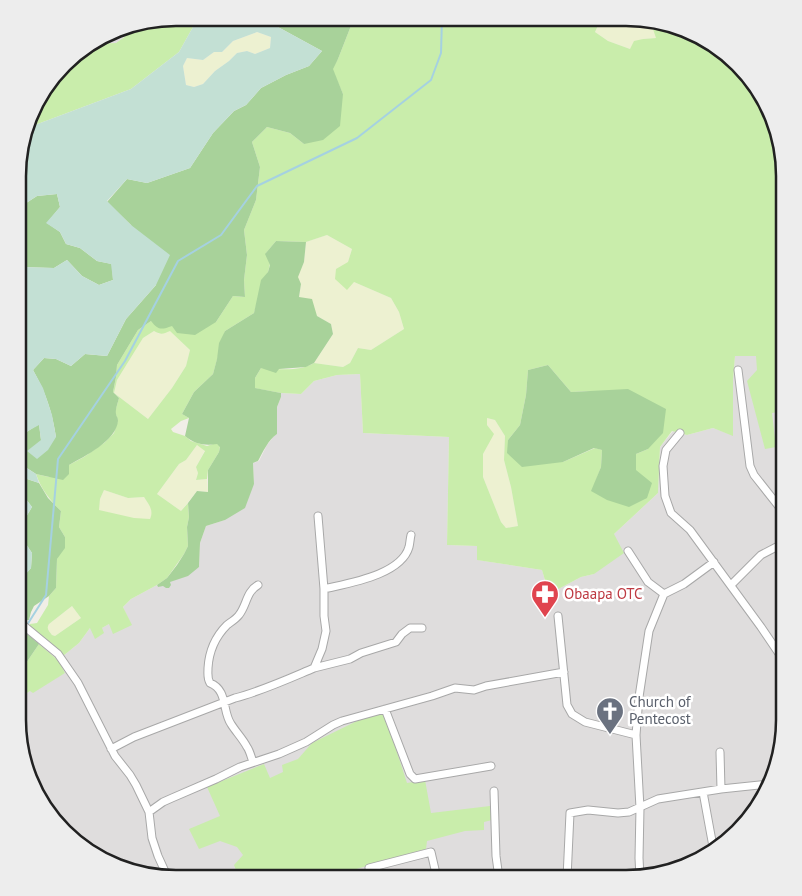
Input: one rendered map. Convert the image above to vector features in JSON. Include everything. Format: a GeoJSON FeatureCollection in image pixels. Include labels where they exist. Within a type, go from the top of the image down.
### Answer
{"type":"FeatureCollection","features":[{"type":"Feature","properties":{"kind":"street"},"geometry":{"type":"LineString","coordinates":[[738,370],[750,466],[754,475],[775,502]]}},
{"type":"Feature","properties":{"kind":"street"},"geometry":{"type":"LineString","coordinates":[[680,433],[666,450],[663,466],[665,496],[672,513],[690,530],[775,648]]}},
{"type":"Feature","properties":{"kind":"street"},"geometry":{"type":"LineString","coordinates":[[314,668],[322,649],[326,631],[318,516]]}},
{"type":"Feature","properties":{"kind":"street"},"geometry":{"type":"LineString","coordinates":[[324,589],[388,570],[402,559],[409,548],[411,535]]}},
{"type":"Feature","properties":{"kind":"street"},"geometry":{"type":"LineString","coordinates":[[731,585],[761,555],[775,548]]}},
{"type":"Feature","properties":{"kind":"street"},"geometry":{"type":"LineString","coordinates":[[628,551],[648,582],[664,594]]}},
{"type":"Feature","properties":{"kind":"street"},"geometry":{"type":"LineString","coordinates":[[640,869],[640,808],[636,735],[639,697],[650,631],[664,594],[684,584],[714,562]]}},
{"type":"Feature","properties":{"kind":"street"},"geometry":{"type":"LineString","coordinates":[[253,762],[248,748],[230,723],[220,692],[208,680],[210,651],[215,641],[226,626],[238,615],[250,592],[258,585]]}},
{"type":"Feature","properties":{"kind":"street"},"geometry":{"type":"LineString","coordinates":[[558,616],[567,705],[572,714],[585,722],[636,735]]}},
{"type":"Feature","properties":{"kind":"street"},"geometry":{"type":"LineString","coordinates":[[111,748],[134,737],[224,702],[259,691],[314,668],[350,659],[361,653],[396,642],[410,628],[422,628]]}},
{"type":"Feature","properties":{"kind":"street"},"geometry":{"type":"LineString","coordinates":[[27,629],[58,654],[78,682],[114,756],[136,785],[149,812],[152,838],[164,869]]}},
{"type":"Feature","properties":{"kind":"street"},"geometry":{"type":"LineString","coordinates":[[149,812],[163,802],[253,762],[279,754],[306,742],[342,721],[455,688],[474,690],[486,686],[564,672]]}},
{"type":"Feature","properties":{"kind":"street"},"geometry":{"type":"LineString","coordinates":[[385,709],[410,774],[415,779],[491,766]]}},
{"type":"Feature","properties":{"kind":"street"},"geometry":{"type":"LineString","coordinates":[[720,752],[721,789]]}},
{"type":"Feature","properties":{"kind":"street"},"geometry":{"type":"LineString","coordinates":[[567,869],[570,813],[588,810],[618,814],[640,808],[658,799],[761,785]]}},
{"type":"Feature","properties":{"kind":"street"},"geometry":{"type":"LineString","coordinates":[[494,791],[498,869]]}},
{"type":"Feature","properties":{"kind":"street"},"geometry":{"type":"LineString","coordinates":[[703,792],[712,842]]}},
{"type":"Feature","properties":{"kind":"street"},"geometry":{"type":"LineString","coordinates":[[368,868],[431,852],[435,869]]}},
{"type":"Feature","properties":{"kind":"shaded area"},"geometry":{"type":"Polygon","coordinates":[[[129,34],[116,43],[107,43],[129,34]]]}},
{"type":"Feature","properties":{"kind":"shaded area"},"geometry":{"type":"Polygon","coordinates":[[[775,354],[775,730],[771,759],[756,795],[739,819],[725,833],[709,844],[674,862],[636,869],[166,869],[137,865],[101,850],[77,833],[63,819],[52,803],[34,768],[29,749],[27,693],[65,673],[59,661],[79,643],[90,628],[102,628],[109,624],[131,625],[123,607],[131,599],[157,585],[158,587],[199,567],[200,543],[206,526],[225,520],[254,484],[253,463],[259,461],[267,445],[277,434],[277,407],[281,393],[301,394],[314,381],[337,375],[360,374],[363,433],[449,437],[447,545],[477,546],[478,560],[542,570],[549,594],[581,577],[594,574],[614,534],[658,493],[660,447],[673,431],[687,435],[713,428],[732,435],[735,356],[775,354]]]}},
{"type":"Feature","properties":{"kind":"green space"},"geometry":{"type":"Polygon","coordinates":[[[176,26],[194,26],[179,52],[131,89],[35,125],[46,101],[63,77],[77,63],[101,46],[116,43],[129,34],[137,31],[176,26]]]}},
{"type":"Feature","properties":{"kind":"green space"},"geometry":{"type":"Polygon","coordinates":[[[194,26],[277,26],[322,51],[309,66],[261,88],[246,105],[234,111],[213,133],[190,168],[147,183],[127,179],[107,201],[131,225],[170,255],[156,285],[126,319],[107,356],[85,354],[71,366],[56,359],[44,358],[33,370],[43,388],[52,415],[56,437],[48,450],[37,459],[27,451],[41,440],[39,425],[26,432],[26,267],[54,268],[67,260],[82,276],[99,285],[113,280],[111,264],[97,261],[80,248],[66,244],[60,232],[46,223],[60,207],[57,194],[37,196],[26,203],[26,176],[31,137],[35,125],[131,89],[179,52],[194,26]],[[257,32],[233,41],[222,52],[214,52],[203,60],[187,58],[183,66],[186,85],[194,87],[203,84],[215,71],[237,53],[247,51],[255,54],[270,48],[271,37],[257,32]]]}},
{"type":"Feature","properties":{"kind":"green space"},"geometry":{"type":"Polygon","coordinates":[[[351,26],[598,26],[595,32],[608,41],[630,49],[634,41],[656,38],[653,29],[674,34],[701,46],[717,57],[739,77],[750,93],[768,128],[773,147],[775,166],[775,412],[772,413],[775,447],[765,449],[747,381],[757,370],[756,356],[735,356],[733,436],[713,428],[687,435],[672,431],[660,447],[658,493],[614,534],[624,553],[594,574],[581,577],[549,594],[542,570],[477,560],[477,546],[447,545],[449,437],[363,433],[360,374],[337,375],[314,381],[301,394],[281,393],[254,388],[255,378],[261,368],[295,369],[314,363],[343,367],[350,363],[358,348],[371,350],[404,329],[399,312],[391,298],[354,282],[347,290],[335,279],[336,269],[348,262],[352,249],[327,235],[306,242],[276,241],[266,253],[270,264],[254,313],[225,331],[213,374],[194,392],[182,414],[189,418],[181,421],[171,429],[173,432],[185,436],[191,441],[207,446],[216,443],[220,446],[219,452],[208,470],[207,479],[196,480],[198,473],[196,467],[205,451],[197,445],[186,460],[179,464],[157,494],[181,511],[188,503],[188,546],[184,554],[167,578],[131,599],[123,607],[132,625],[113,634],[109,624],[102,628],[104,633],[95,639],[90,628],[79,643],[63,656],[30,628],[30,624],[37,623],[48,605],[49,596],[56,588],[57,559],[65,537],[59,527],[61,511],[46,494],[36,474],[49,477],[84,457],[104,443],[114,433],[118,420],[115,412],[119,398],[114,393],[113,392],[117,365],[138,330],[151,321],[172,326],[216,322],[233,296],[245,297],[244,280],[247,255],[244,230],[256,200],[260,167],[252,142],[267,127],[290,133],[304,144],[343,94],[332,69],[351,26]],[[154,331],[143,338],[117,380],[114,393],[148,419],[186,366],[190,350],[170,331],[162,334],[154,331]],[[548,365],[528,370],[526,395],[520,425],[508,440],[563,462],[595,448],[602,450],[601,467],[592,491],[635,470],[636,454],[648,449],[592,391],[571,392],[548,365]],[[487,418],[487,425],[494,434],[483,454],[483,477],[501,522],[506,528],[518,526],[504,460],[505,436],[495,420],[487,418]],[[104,490],[100,499],[99,510],[134,518],[150,519],[150,508],[144,497],[128,498],[104,490]],[[72,606],[49,624],[49,631],[55,636],[81,618],[72,606]]]}},
{"type":"Feature","properties":{"kind":"green space"},"geometry":{"type":"Polygon","coordinates":[[[351,26],[333,69],[343,94],[340,126],[323,140],[304,144],[290,133],[267,127],[252,142],[260,167],[256,200],[244,230],[247,255],[244,280],[245,297],[233,296],[216,322],[195,335],[177,333],[172,326],[160,328],[151,321],[138,330],[117,365],[113,392],[119,398],[116,408],[118,421],[112,435],[99,447],[69,465],[69,474],[63,480],[36,474],[27,468],[26,432],[39,424],[41,440],[56,437],[48,402],[33,370],[44,358],[56,359],[71,366],[85,354],[107,356],[126,319],[156,285],[131,225],[107,202],[127,179],[147,183],[190,168],[213,133],[234,111],[246,105],[261,88],[309,66],[322,51],[278,27],[351,26]]]}},
{"type":"Feature","properties":{"kind":"green space"},"geometry":{"type":"Polygon","coordinates":[[[598,26],[626,26],[654,29],[657,38],[643,39],[630,49],[608,41],[595,32],[598,26]]]}},
{"type":"Feature","properties":{"kind":"green space"},"geometry":{"type":"Polygon","coordinates":[[[257,32],[271,37],[270,48],[255,54],[247,51],[237,53],[215,71],[203,84],[194,87],[186,85],[183,66],[187,58],[203,60],[214,52],[222,52],[233,41],[257,32]]]}},
{"type":"Feature","properties":{"kind":"green space"},"geometry":{"type":"Polygon","coordinates":[[[57,194],[60,207],[47,223],[60,232],[66,244],[80,248],[97,261],[112,264],[113,280],[99,285],[82,276],[67,260],[54,268],[26,267],[26,203],[37,196],[57,194]]]}},
{"type":"Feature","properties":{"kind":"green space"},"geometry":{"type":"Polygon","coordinates":[[[327,235],[352,249],[348,262],[354,282],[391,298],[399,312],[404,329],[371,350],[358,348],[350,363],[343,367],[314,363],[333,334],[331,324],[317,316],[299,297],[301,284],[297,277],[304,262],[306,242],[327,235]]]}},
{"type":"Feature","properties":{"kind":"green space"},"geometry":{"type":"Polygon","coordinates":[[[276,241],[306,242],[304,262],[298,277],[301,284],[299,297],[312,299],[317,316],[331,324],[333,334],[314,363],[306,367],[279,369],[276,373],[261,368],[255,378],[255,388],[281,393],[277,407],[277,434],[268,443],[258,461],[253,463],[254,484],[245,508],[225,520],[206,526],[200,543],[199,567],[188,576],[170,582],[169,588],[158,587],[157,585],[167,578],[177,565],[188,546],[188,503],[197,491],[208,492],[208,470],[220,447],[217,444],[196,443],[185,436],[189,418],[182,414],[194,392],[213,374],[219,343],[225,331],[254,313],[261,280],[268,272],[270,265],[265,254],[276,241]]]}},
{"type":"Feature","properties":{"kind":"green space"},"geometry":{"type":"Polygon","coordinates":[[[170,330],[190,350],[186,366],[148,419],[114,393],[117,380],[143,338],[154,331],[159,334],[170,330]]]}},
{"type":"Feature","properties":{"kind":"green space"},"geometry":{"type":"Polygon","coordinates":[[[548,365],[571,392],[628,389],[666,409],[663,433],[648,449],[636,454],[636,470],[652,483],[647,498],[629,507],[607,500],[591,491],[601,467],[602,450],[594,448],[563,462],[522,467],[507,453],[508,440],[520,425],[526,395],[528,370],[548,365]]]}},
{"type":"Feature","properties":{"kind":"green space"},"geometry":{"type":"Polygon","coordinates":[[[487,418],[495,420],[505,436],[504,460],[518,526],[506,528],[501,522],[483,477],[483,454],[493,434],[487,425],[487,418]]]}},
{"type":"Feature","properties":{"kind":"green space"},"geometry":{"type":"Polygon","coordinates":[[[197,445],[205,450],[196,467],[198,473],[196,480],[207,479],[208,492],[197,491],[181,511],[157,494],[179,464],[186,460],[197,445]]]}},
{"type":"Feature","properties":{"kind":"green space"},"geometry":{"type":"Polygon","coordinates":[[[27,468],[36,474],[39,483],[27,479],[27,468]]]}},
{"type":"Feature","properties":{"kind":"green space"},"geometry":{"type":"Polygon","coordinates":[[[27,479],[39,483],[48,498],[61,511],[59,527],[65,537],[65,548],[57,559],[56,588],[49,596],[34,606],[29,620],[27,620],[27,573],[31,568],[32,553],[27,545],[27,516],[32,507],[27,500],[27,479]]]}},
{"type":"Feature","properties":{"kind":"green space"},"geometry":{"type":"Polygon","coordinates":[[[104,490],[128,498],[144,497],[152,509],[150,519],[134,519],[98,510],[104,490]]]}},
{"type":"Feature","properties":{"kind":"green space"},"geometry":{"type":"Polygon","coordinates":[[[27,500],[32,507],[27,516],[27,500]]]}},
{"type":"Feature","properties":{"kind":"green space"},"geometry":{"type":"Polygon","coordinates":[[[27,545],[32,553],[31,568],[27,573],[27,545]]]}},
{"type":"Feature","properties":{"kind":"green space"},"geometry":{"type":"Polygon","coordinates":[[[72,606],[81,618],[55,636],[52,635],[47,626],[72,606]]]}},
{"type":"Feature","properties":{"kind":"green space"},"geometry":{"type":"Polygon","coordinates":[[[27,634],[39,644],[27,662],[27,634]]]}},
{"type":"Feature","properties":{"kind":"green space"},"geometry":{"type":"Polygon","coordinates":[[[39,644],[59,661],[65,673],[33,693],[30,691],[27,693],[27,662],[39,644]]]}},
{"type":"Feature","properties":{"kind":"green space"},"geometry":{"type":"Polygon","coordinates":[[[384,712],[407,783],[425,780],[431,813],[490,806],[492,820],[484,822],[484,830],[465,831],[427,841],[426,849],[356,869],[236,869],[234,865],[243,855],[237,847],[220,841],[199,849],[189,829],[220,816],[207,787],[264,764],[270,778],[283,772],[282,765],[298,759],[312,743],[359,720],[384,712]]]}},
{"type":"Feature","properties":{"kind":"waterway"},"geometry":{"type":"LineString","coordinates":[[27,625],[46,595],[58,459],[125,361],[178,261],[221,235],[257,186],[357,138],[431,80],[441,53],[442,26]]}},
{"type":"Feature","properties":{"kind":"place","name":"Obaapa OTC"},"geometry":{"type":"Point","coordinates":[545,618]}},
{"type":"Feature","properties":{"kind":"place","name":"Church of Pentecost"},"geometry":{"type":"Point","coordinates":[610,735]}}]}
